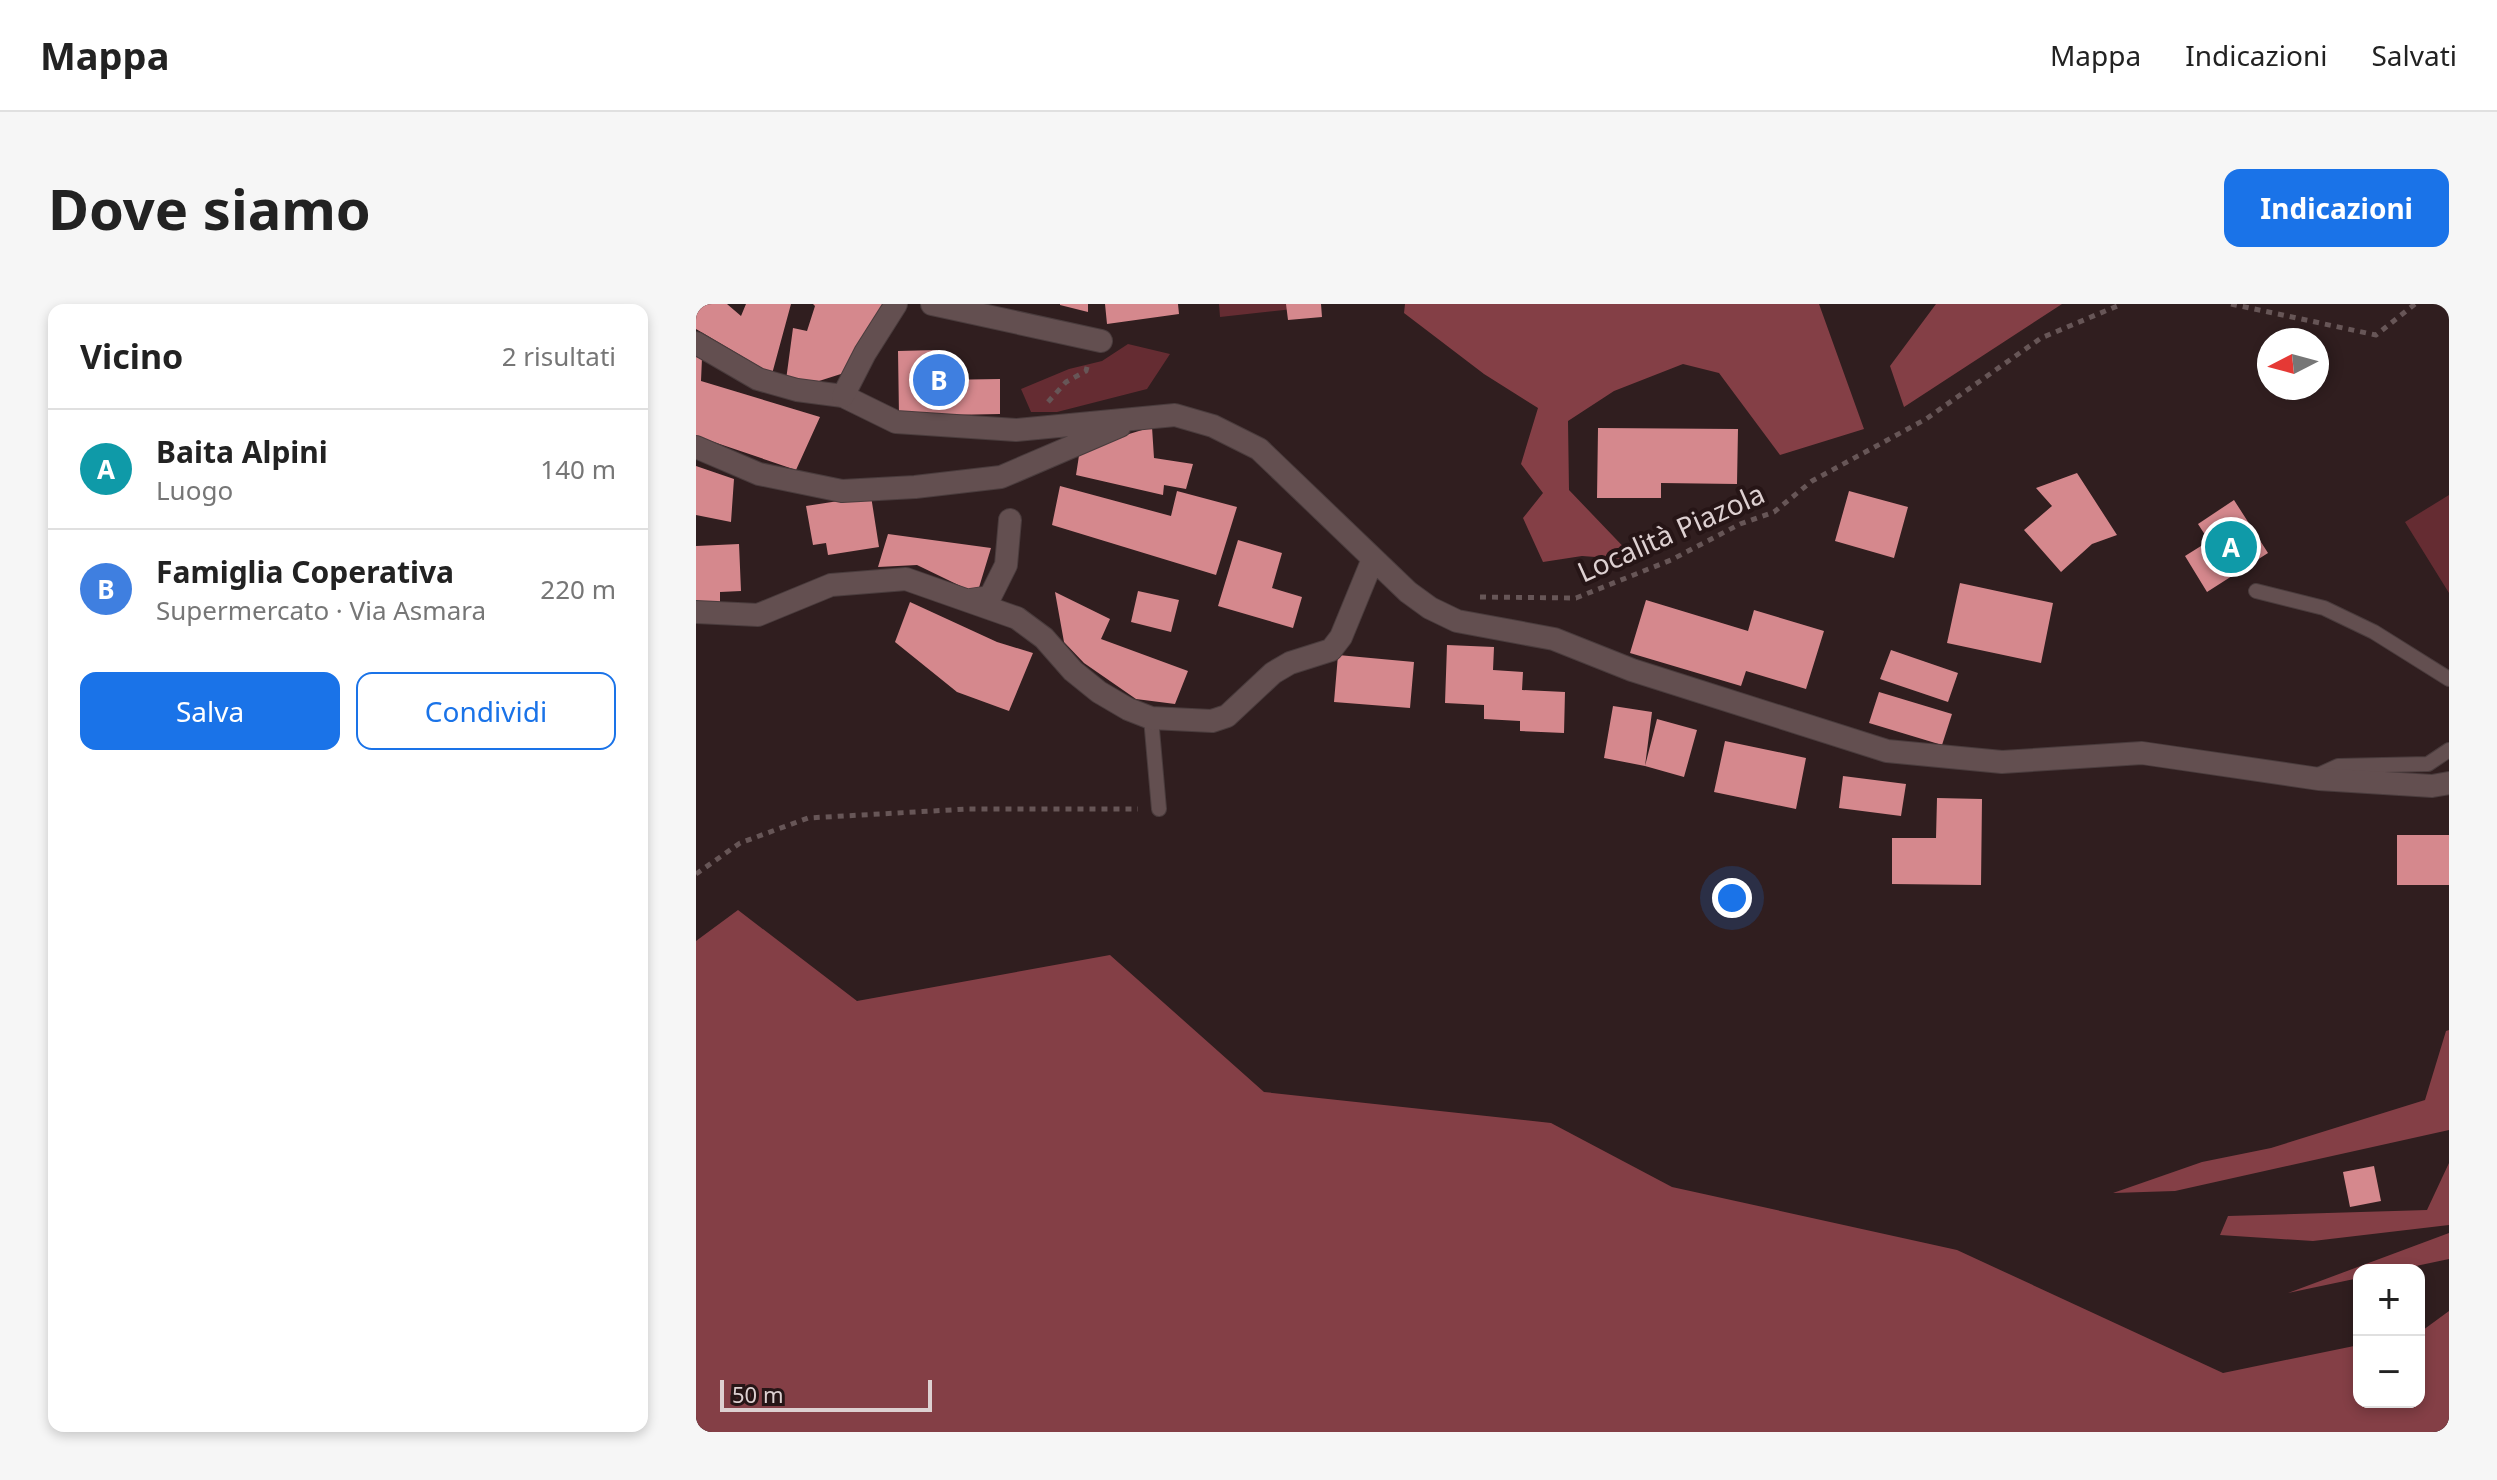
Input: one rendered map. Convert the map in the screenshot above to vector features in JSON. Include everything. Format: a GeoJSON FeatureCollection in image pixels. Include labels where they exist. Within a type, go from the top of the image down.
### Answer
{"type":"FeatureCollection","features":[{"type":"Feature","properties":{"kind":"street"},"geometry":{"type":"LineString","coordinates":[[843,396],[865,353],[896,304]]}},
{"type":"Feature","properties":{"kind":"street"},"geometry":{"type":"LineString","coordinates":[[932,304],[1101,341]]}},
{"type":"Feature","properties":{"kind":"street"},"geometry":{"type":"LineString","coordinates":[[696,343],[758,379],[797,390],[843,396],[896,422],[1016,430],[1175,415],[1213,426],[1259,449],[1408,592],[1430,608],[1457,621],[1554,639],[1632,670],[1887,751],[2002,762],[2142,753],[2312,778],[2440,784]]}},
{"type":"Feature","properties":{"kind":"street"},"geometry":{"type":"LineString","coordinates":[[696,447],[759,474],[842,491],[915,487],[1001,477],[1140,418]]}},
{"type":"Feature","properties":{"kind":"street"},"geometry":{"type":"LineString","coordinates":[[970,600],[990,597],[1006,565],[1010,520]]}},
{"type":"Feature","properties":{"kind":"street"},"geometry":{"type":"LineString","coordinates":[[696,612],[758,615],[831,585],[906,579],[1017,618],[1044,638],[1073,671],[1099,692],[1151,718],[1212,721],[1227,716],[1273,673],[1290,663],[1331,650],[1341,637],[1373,559]]}},
{"type":"Feature","properties":{"kind":"lane"},"geometry":{"type":"LineString","coordinates":[[2256,591],[2324,608],[2374,632],[2449,679]]}},
{"type":"Feature","properties":{"kind":"lane"},"geometry":{"type":"LineString","coordinates":[[1151,718],[1159,809]]}},
{"type":"Feature","properties":{"kind":"lane"},"geometry":{"type":"LineString","coordinates":[[2312,778],[2338,766],[2428,764],[2449,750]]}},
{"type":"Feature","properties":{"kind":"path","name":"Località Piazola"},"geometry":{"type":"LineString","coordinates":[[1467,596],[1576,598],[1671,560],[1740,524],[1774,512],[1812,481],[1926,419],[2041,338],[2122,304]]}},
{"type":"Feature","properties":{"kind":"path"},"geometry":{"type":"LineString","coordinates":[[2231,304],[2376,335],[2415,304]]}},
{"type":"Feature","properties":{"kind":"path"},"geometry":{"type":"LineString","coordinates":[[1042,427],[1047,403],[1066,382],[1086,371]]}},
{"type":"Feature","properties":{"kind":"path"},"geometry":{"type":"LineString","coordinates":[[696,874],[740,843],[808,818],[968,809],[1159,809]]}},
{"type":"Feature","properties":{"kind":"shaded area"},"geometry":{"type":"Polygon","coordinates":[[[1219,304],[1311,304],[1312,307],[1220,317],[1219,304]]]}},
{"type":"Feature","properties":{"kind":"shaded area"},"geometry":{"type":"Polygon","coordinates":[[[1405,304],[1819,304],[1864,429],[1780,455],[1719,373],[1683,364],[1614,391],[1568,421],[1569,490],[1636,560],[1582,556],[1543,562],[1523,518],[1543,493],[1521,464],[1538,408],[1484,374],[1404,313],[1405,304]]]}},
{"type":"Feature","properties":{"kind":"shaded area"},"geometry":{"type":"Polygon","coordinates":[[[1936,304],[2062,304],[1904,407],[1890,366],[1936,304]]]}},
{"type":"Feature","properties":{"kind":"shaded area"},"geometry":{"type":"Polygon","coordinates":[[[1128,344],[1170,354],[1147,389],[1057,412],[1031,412],[1021,389],[1069,369],[1102,361],[1128,344]]]}},
{"type":"Feature","properties":{"kind":"shaded area"},"geometry":{"type":"Polygon","coordinates":[[[2449,495],[2449,593],[2405,522],[2449,495]]]}},
{"type":"Feature","properties":{"kind":"shaded area"},"geometry":{"type":"Polygon","coordinates":[[[738,910],[857,1001],[1110,955],[1264,1092],[1551,1123],[1672,1187],[1957,1250],[2223,1373],[2353,1346],[2353,1408],[2425,1408],[2425,1329],[2449,1311],[2449,1432],[696,1432],[696,941],[738,910]]]}},
{"type":"Feature","properties":{"kind":"shaded area"},"geometry":{"type":"Polygon","coordinates":[[[2449,1030],[2449,1130],[2175,1191],[2113,1193],[2202,1162],[2271,1148],[2425,1100],[2446,1031],[2449,1030]]]}},
{"type":"Feature","properties":{"kind":"shaded area"},"geometry":{"type":"Polygon","coordinates":[[[2449,1163],[2449,1225],[2313,1241],[2220,1235],[2228,1216],[2427,1210],[2449,1163]]]}},
{"type":"Feature","properties":{"kind":"shaded area"},"geometry":{"type":"Polygon","coordinates":[[[2449,1233],[2449,1259],[2425,1264],[2366,1264],[2449,1233]]]}},
{"type":"Feature","properties":{"kind":"shaded area"},"geometry":{"type":"Polygon","coordinates":[[[2353,1269],[2353,1279],[2288,1293],[2353,1269]]]}},
{"type":"Feature","properties":{"kind":"building"},"geometry":{"type":"Polygon","coordinates":[[[696,304],[727,304],[741,316],[746,304],[791,304],[772,374],[696,329],[696,304]]]}},
{"type":"Feature","properties":{"kind":"building"},"geometry":{"type":"Polygon","coordinates":[[[813,304],[884,304],[844,373],[819,381],[786,380],[793,328],[807,331],[813,304]]]}},
{"type":"Feature","properties":{"kind":"building"},"geometry":{"type":"Polygon","coordinates":[[[1088,304],[1088,312],[1060,305],[1088,304]]]}},
{"type":"Feature","properties":{"kind":"building"},"geometry":{"type":"Polygon","coordinates":[[[1105,304],[1178,304],[1179,314],[1107,324],[1105,304]]]}},
{"type":"Feature","properties":{"kind":"building"},"geometry":{"type":"Polygon","coordinates":[[[1286,304],[1321,304],[1322,317],[1288,320],[1286,304]]]}},
{"type":"Feature","properties":{"kind":"building"},"geometry":{"type":"Polygon","coordinates":[[[937,350],[938,380],[1000,379],[1000,414],[899,416],[898,351],[937,350]]]}},
{"type":"Feature","properties":{"kind":"building"},"geometry":{"type":"Polygon","coordinates":[[[696,357],[702,358],[701,381],[820,417],[796,470],[696,436],[696,357]]]}},
{"type":"Feature","properties":{"kind":"building"},"geometry":{"type":"Polygon","coordinates":[[[1152,427],[1154,458],[1193,464],[1186,489],[1164,485],[1163,495],[1076,475],[1080,449],[1152,427]]]}},
{"type":"Feature","properties":{"kind":"building"},"geometry":{"type":"Polygon","coordinates":[[[1598,428],[1738,429],[1737,484],[1661,483],[1661,498],[1597,498],[1598,428]]]}},
{"type":"Feature","properties":{"kind":"building"},"geometry":{"type":"Polygon","coordinates":[[[696,466],[734,479],[731,522],[696,515],[696,466]]]}},
{"type":"Feature","properties":{"kind":"building"},"geometry":{"type":"Polygon","coordinates":[[[2077,473],[2117,535],[2092,544],[2061,572],[2024,530],[2052,506],[2036,488],[2077,473]]]}},
{"type":"Feature","properties":{"kind":"building"},"geometry":{"type":"Polygon","coordinates":[[[1060,486],[1171,516],[1177,491],[1237,507],[1216,575],[1052,525],[1060,486]]]}},
{"type":"Feature","properties":{"kind":"building"},"geometry":{"type":"Polygon","coordinates":[[[1849,491],[1908,507],[1894,558],[1835,541],[1849,491]]]}},
{"type":"Feature","properties":{"kind":"building"},"geometry":{"type":"Polygon","coordinates":[[[871,496],[879,547],[828,555],[826,543],[813,545],[806,506],[871,496]]]}},
{"type":"Feature","properties":{"kind":"building"},"geometry":{"type":"Polygon","coordinates":[[[2234,500],[2268,553],[2207,592],[2185,556],[2209,541],[2198,524],[2234,500]]]}},
{"type":"Feature","properties":{"kind":"building"},"geometry":{"type":"Polygon","coordinates":[[[888,534],[991,548],[977,594],[917,565],[878,567],[888,534]]]}},
{"type":"Feature","properties":{"kind":"building"},"geometry":{"type":"Polygon","coordinates":[[[1238,540],[1282,553],[1272,588],[1302,597],[1293,628],[1218,606],[1238,540]]]}},
{"type":"Feature","properties":{"kind":"building"},"geometry":{"type":"Polygon","coordinates":[[[739,544],[741,591],[720,592],[720,604],[696,605],[696,546],[739,544]]]}},
{"type":"Feature","properties":{"kind":"building"},"geometry":{"type":"Polygon","coordinates":[[[1960,583],[2053,603],[2041,663],[1947,643],[1960,583]]]}},
{"type":"Feature","properties":{"kind":"building"},"geometry":{"type":"Polygon","coordinates":[[[1138,591],[1179,600],[1171,632],[1131,622],[1138,591]]]}},
{"type":"Feature","properties":{"kind":"building"},"geometry":{"type":"Polygon","coordinates":[[[1055,592],[1110,619],[1101,639],[1188,671],[1175,704],[1136,699],[1084,663],[1064,642],[1055,592]]]}},
{"type":"Feature","properties":{"kind":"building"},"geometry":{"type":"Polygon","coordinates":[[[1646,600],[1748,631],[1754,610],[1824,631],[1806,689],[1746,671],[1741,686],[1630,653],[1646,600]]]}},
{"type":"Feature","properties":{"kind":"building"},"geometry":{"type":"Polygon","coordinates":[[[910,602],[997,642],[1033,653],[1009,711],[957,692],[895,642],[910,602]]]}},
{"type":"Feature","properties":{"kind":"building"},"geometry":{"type":"Polygon","coordinates":[[[1447,645],[1494,647],[1493,670],[1523,672],[1522,690],[1565,692],[1564,733],[1520,731],[1520,721],[1484,719],[1484,705],[1445,703],[1447,645]]]}},
{"type":"Feature","properties":{"kind":"building"},"geometry":{"type":"Polygon","coordinates":[[[1891,650],[1958,673],[1948,702],[1880,679],[1891,650]]]}},
{"type":"Feature","properties":{"kind":"building"},"geometry":{"type":"Polygon","coordinates":[[[1338,655],[1414,662],[1410,708],[1334,702],[1338,655]]]}},
{"type":"Feature","properties":{"kind":"building"},"geometry":{"type":"Polygon","coordinates":[[[1879,692],[1952,714],[1942,745],[1869,723],[1879,692]]]}},
{"type":"Feature","properties":{"kind":"building"},"geometry":{"type":"Polygon","coordinates":[[[1613,706],[1652,712],[1645,766],[1604,758],[1613,706]]]}},
{"type":"Feature","properties":{"kind":"building"},"geometry":{"type":"Polygon","coordinates":[[[1657,719],[1697,730],[1684,777],[1645,766],[1657,719]]]}},
{"type":"Feature","properties":{"kind":"building"},"geometry":{"type":"Polygon","coordinates":[[[1725,741],[1806,758],[1796,809],[1714,792],[1725,741]]]}},
{"type":"Feature","properties":{"kind":"building"},"geometry":{"type":"Polygon","coordinates":[[[1843,776],[1906,784],[1901,816],[1839,808],[1843,776]]]}},
{"type":"Feature","properties":{"kind":"building"},"geometry":{"type":"Polygon","coordinates":[[[1937,798],[1982,799],[1981,885],[1892,884],[1892,838],[1936,838],[1937,798]]]}},
{"type":"Feature","properties":{"kind":"building"},"geometry":{"type":"Polygon","coordinates":[[[2397,835],[2449,835],[2449,885],[2397,885],[2397,835]]]}},
{"type":"Feature","properties":{"kind":"building"},"geometry":{"type":"Polygon","coordinates":[[[2374,1166],[2381,1201],[2350,1207],[2343,1172],[2374,1166]]]}},
{"type":"Feature","properties":{"kind":"place","name":"Famiglia Coperativa"},"geometry":{"type":"Point","coordinates":[939,380]}},
{"type":"Feature","properties":{"kind":"place","name":"Baita Alpini"},"geometry":{"type":"Point","coordinates":[2231,547]}}]}
